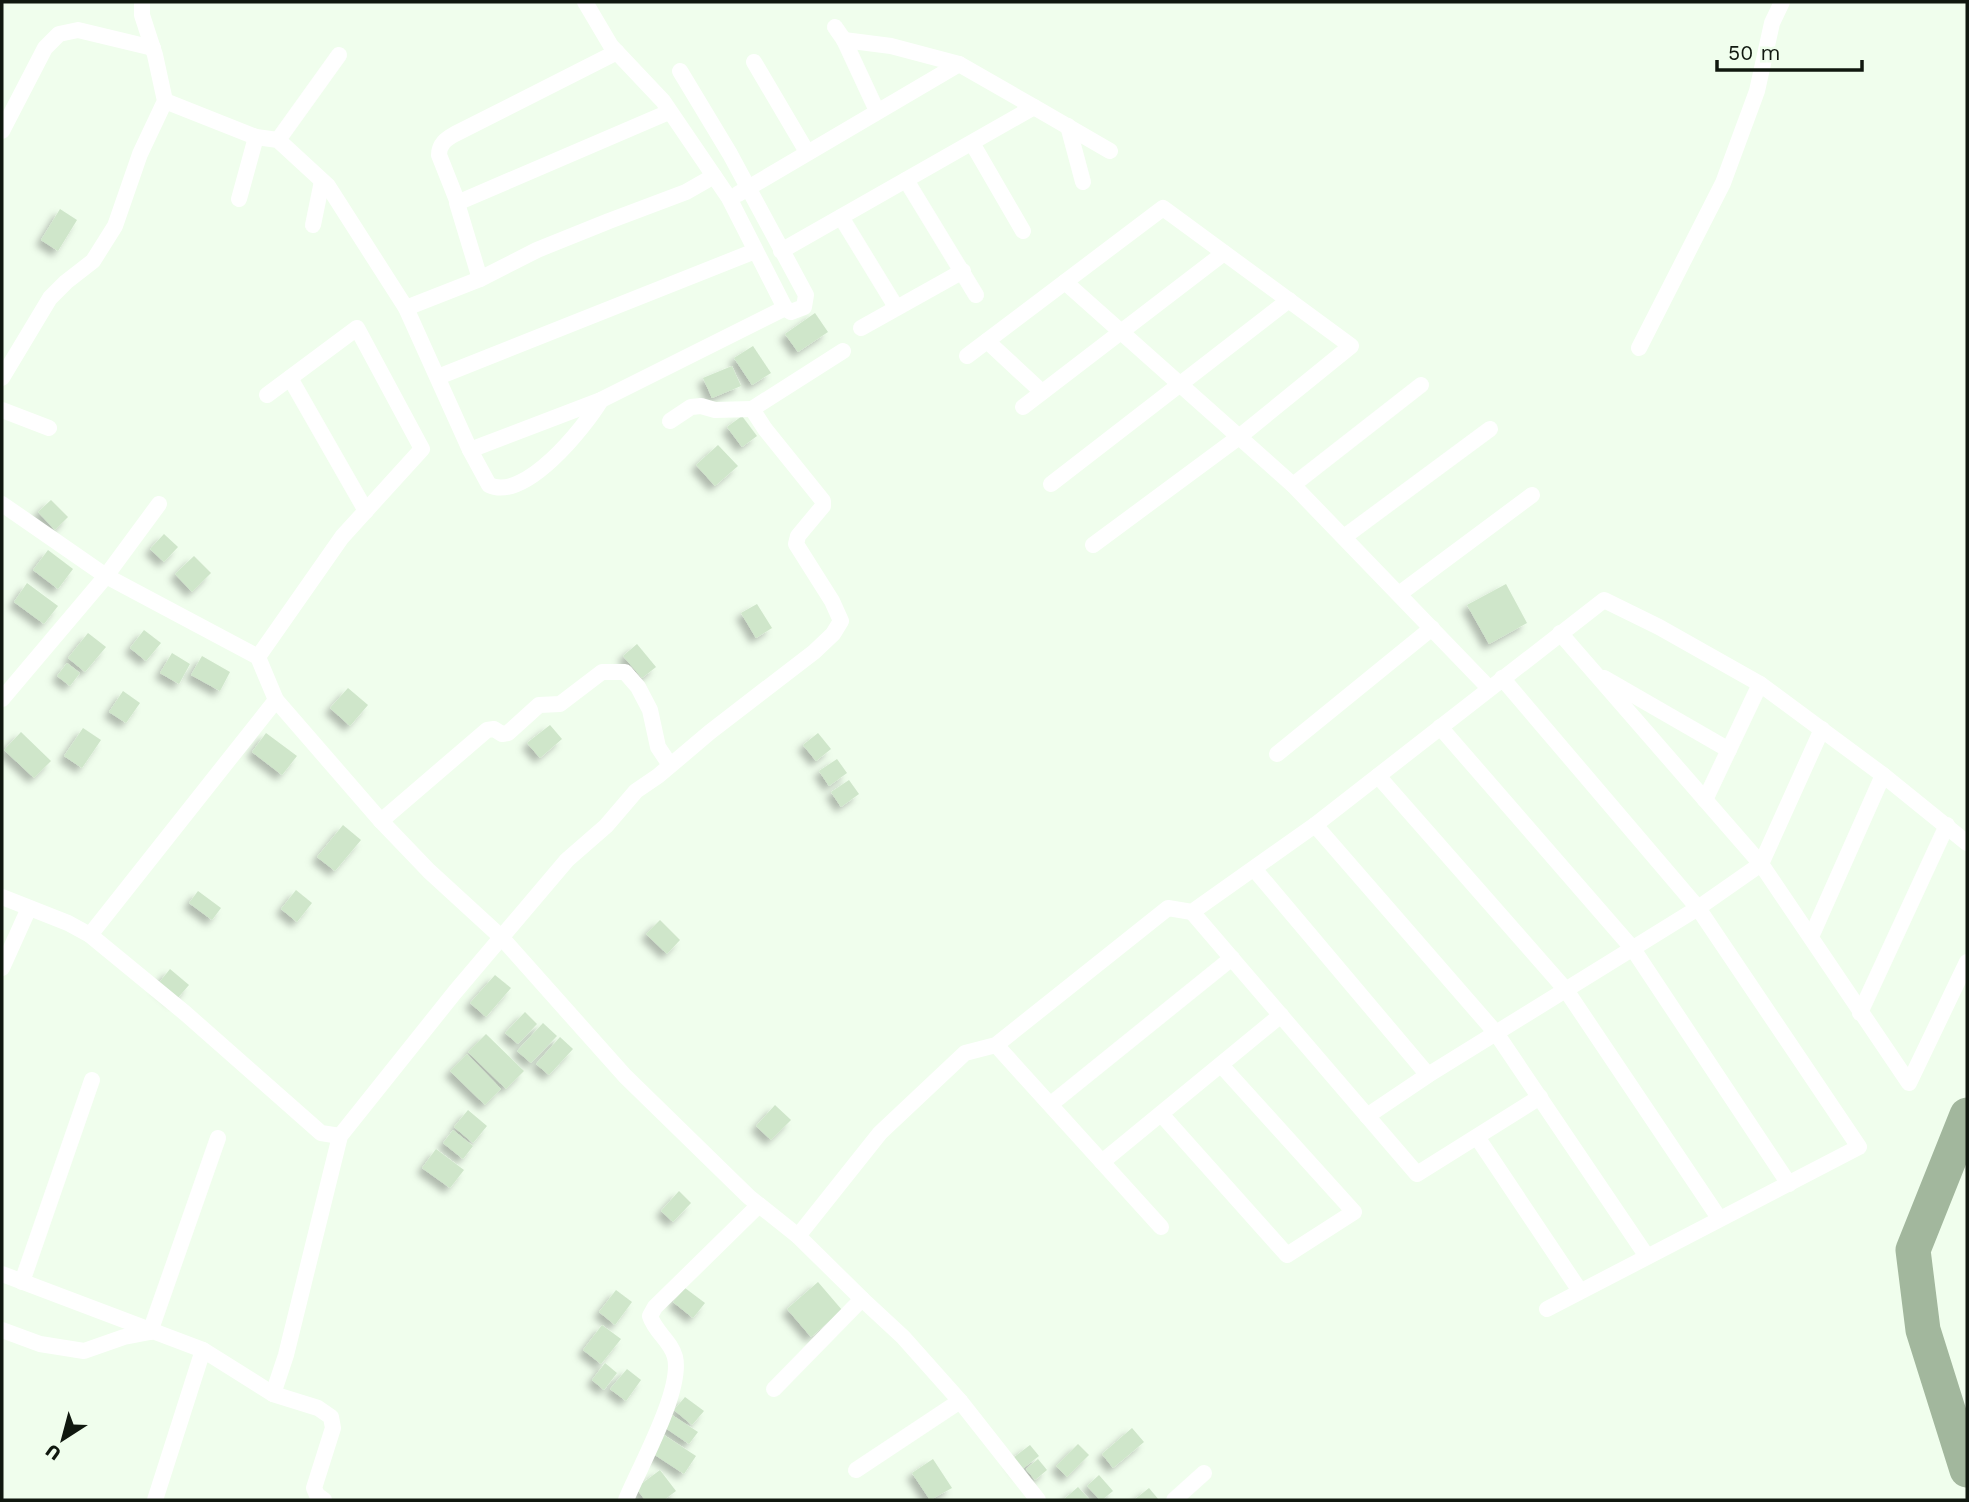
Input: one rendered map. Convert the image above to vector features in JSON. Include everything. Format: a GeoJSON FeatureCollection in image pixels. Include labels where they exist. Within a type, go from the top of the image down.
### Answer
{"type":"FeatureCollection","features":[{"type":"Feature","properties":{"kind":"street"},"geometry":{"type":"LineString","coordinates":[[2,378],[50,298],[93,261],[115,226],[140,154],[164,100],[153,48],[142,15],[142,2]]}},
{"type":"Feature","properties":{"kind":"street"},"geometry":{"type":"LineString","coordinates":[[585,2],[617,52],[663,101],[729,198],[785,308],[792,312],[799,310],[804,307],[807,295],[730,154],[680,71]]}},
{"type":"Feature","properties":{"kind":"street"},"geometry":{"type":"LineString","coordinates":[[1639,348],[1723,183],[1757,91],[1772,23],[1782,2]]}},
{"type":"Feature","properties":{"kind":"street"},"geometry":{"type":"LineString","coordinates":[[2,131],[45,48],[59,34],[78,30],[153,48]]}},
{"type":"Feature","properties":{"kind":"street"},"geometry":{"type":"LineString","coordinates":[[877,111],[840,33],[959,64],[1110,151]]}},
{"type":"Feature","properties":{"kind":"street"},"geometry":{"type":"LineString","coordinates":[[480,279],[456,205],[458,202],[439,155],[443,142],[617,52]]}},
{"type":"Feature","properties":{"kind":"street"},"geometry":{"type":"LineString","coordinates":[[278,140],[339,55]]}},
{"type":"Feature","properties":{"kind":"street"},"geometry":{"type":"LineString","coordinates":[[754,62],[807,152]]}},
{"type":"Feature","properties":{"kind":"street"},"geometry":{"type":"LineString","coordinates":[[729,198],[748,190],[807,152],[959,64]]}},
{"type":"Feature","properties":{"kind":"street"},"geometry":{"type":"LineString","coordinates":[[164,100],[256,137],[278,140],[328,186],[406,308],[488,484],[499,489],[511,487],[542,467],[575,438],[601,400]]}},
{"type":"Feature","properties":{"kind":"street"},"geometry":{"type":"LineString","coordinates":[[781,251],[1034,107]]}},
{"type":"Feature","properties":{"kind":"street"},"geometry":{"type":"LineString","coordinates":[[458,202],[669,112]]}},
{"type":"Feature","properties":{"kind":"street"},"geometry":{"type":"LineString","coordinates":[[1068,126],[1083,182]]}},
{"type":"Feature","properties":{"kind":"street"},"geometry":{"type":"LineString","coordinates":[[239,199],[256,137]]}},
{"type":"Feature","properties":{"kind":"street"},"geometry":{"type":"LineString","coordinates":[[972,143],[1023,231]]}},
{"type":"Feature","properties":{"kind":"street"},"geometry":{"type":"LineString","coordinates":[[406,308],[480,279],[549,245],[674,194],[686,192],[714,176]]}},
{"type":"Feature","properties":{"kind":"street"},"geometry":{"type":"LineString","coordinates":[[906,180],[976,295]]}},
{"type":"Feature","properties":{"kind":"street"},"geometry":{"type":"LineString","coordinates":[[313,225],[322,181]]}},
{"type":"Feature","properties":{"kind":"street"},"geometry":{"type":"LineString","coordinates":[[967,356],[1163,208],[1351,346],[1239,437],[1093,545]]}},
{"type":"Feature","properties":{"kind":"street"},"geometry":{"type":"LineString","coordinates":[[841,217],[896,307]]}},
{"type":"Feature","properties":{"kind":"street"},"geometry":{"type":"LineString","coordinates":[[438,377],[755,251]]}},
{"type":"Feature","properties":{"kind":"street"},"geometry":{"type":"LineString","coordinates":[[1023,407],[1224,253]]}},
{"type":"Feature","properties":{"kind":"street"},"geometry":{"type":"LineString","coordinates":[[861,328],[963,271]]}},
{"type":"Feature","properties":{"kind":"street"},"geometry":{"type":"LineString","coordinates":[[1065,282],[1293,485],[1489,688]]}},
{"type":"Feature","properties":{"kind":"street"},"geometry":{"type":"LineString","coordinates":[[1051,484],[1289,300]]}},
{"type":"Feature","properties":{"kind":"street"},"geometry":{"type":"LineString","coordinates":[[470,450],[601,400],[785,308]]}},
{"type":"Feature","properties":{"kind":"street"},"geometry":{"type":"LineString","coordinates":[[258,657],[342,537],[422,449],[357,328],[267,395]]}},
{"type":"Feature","properties":{"kind":"street"},"geometry":{"type":"LineString","coordinates":[[987,341],[1042,392]]}},
{"type":"Feature","properties":{"kind":"street"},"geometry":{"type":"LineString","coordinates":[[670,421],[691,407],[701,406],[715,410],[752,409],[843,351]]}},
{"type":"Feature","properties":{"kind":"street"},"geometry":{"type":"LineString","coordinates":[[290,378],[366,511]]}},
{"type":"Feature","properties":{"kind":"street"},"geometry":{"type":"LineString","coordinates":[[1293,485],[1421,385]]}},
{"type":"Feature","properties":{"kind":"street"},"geometry":{"type":"LineString","coordinates":[[273,1394],[286,1354],[340,1136],[567,860],[606,826],[636,791],[814,652],[833,634],[841,621],[832,601],[796,544],[798,536],[822,506],[823,500],[752,409]]}},
{"type":"Feature","properties":{"kind":"street"},"geometry":{"type":"LineString","coordinates":[[2,411],[48,428]]}},
{"type":"Feature","properties":{"kind":"street"},"geometry":{"type":"LineString","coordinates":[[1344,537],[1490,429]]}},
{"type":"Feature","properties":{"kind":"street"},"geometry":{"type":"LineString","coordinates":[[1398,594],[1532,495]]}},
{"type":"Feature","properties":{"kind":"street"},"geometry":{"type":"LineString","coordinates":[[2,699],[106,576],[159,503]]}},
{"type":"Feature","properties":{"kind":"street"},"geometry":{"type":"LineString","coordinates":[[2,504],[106,576],[258,657],[276,700],[381,821],[429,872],[501,937],[625,1076],[759,1205],[798,1236],[903,1337],[960,1401],[1038,1500]]}},
{"type":"Feature","properties":{"kind":"street"},"geometry":{"type":"LineString","coordinates":[[1192,912],[1315,825],[1604,600],[1759,684],[1883,775],[1967,843]]}},
{"type":"Feature","properties":{"kind":"street"},"geometry":{"type":"LineString","coordinates":[[1276,754],[1432,628]]}},
{"type":"Feature","properties":{"kind":"street"},"geometry":{"type":"LineString","coordinates":[[1560,633],[1761,864],[1909,1083],[1967,962]]}},
{"type":"Feature","properties":{"kind":"street"},"geometry":{"type":"LineString","coordinates":[[1593,671],[1729,750]]}},
{"type":"Feature","properties":{"kind":"street"},"geometry":{"type":"LineString","coordinates":[[381,821],[486,730],[508,733],[539,705],[560,704],[603,672],[625,672],[638,687],[650,710],[658,747],[670,765]]}},
{"type":"Feature","properties":{"kind":"street"},"geometry":{"type":"LineString","coordinates":[[1502,678],[1698,908],[1859,1147],[1546,1309]]}},
{"type":"Feature","properties":{"kind":"street"},"geometry":{"type":"LineString","coordinates":[[1705,800],[1759,684]]}},
{"type":"Feature","properties":{"kind":"street"},"geometry":{"type":"LineString","coordinates":[[90,935],[276,700]]}},
{"type":"Feature","properties":{"kind":"street"},"geometry":{"type":"LineString","coordinates":[[1440,727],[1633,949],[1789,1184]]}},
{"type":"Feature","properties":{"kind":"street"},"geometry":{"type":"LineString","coordinates":[[1367,1116],[1428,1075],[1698,908],[1761,864],[1822,729]]}},
{"type":"Feature","properties":{"kind":"street"},"geometry":{"type":"LineString","coordinates":[[1811,937],[1883,775]]}},
{"type":"Feature","properties":{"kind":"street"},"geometry":{"type":"LineString","coordinates":[[1378,776],[1566,990],[1719,1218]]}},
{"type":"Feature","properties":{"kind":"street"},"geometry":{"type":"LineString","coordinates":[[1315,825],[1496,1033],[1646,1255]]}},
{"type":"Feature","properties":{"kind":"street"},"geometry":{"type":"LineString","coordinates":[[1860,1013],[1947,825]]}},
{"type":"Feature","properties":{"kind":"street"},"geometry":{"type":"LineString","coordinates":[[1255,870],[1428,1075]]}},
{"type":"Feature","properties":{"kind":"street"},"geometry":{"type":"LineString","coordinates":[[2,897],[68,923],[90,935],[194,1021],[320,1133],[340,1136]]}},
{"type":"Feature","properties":{"kind":"street"},"geometry":{"type":"LineString","coordinates":[[2,968],[29,908]]}},
{"type":"Feature","properties":{"kind":"street"},"geometry":{"type":"LineString","coordinates":[[798,1236],[880,1133],[965,1053],[996,1045],[1168,908],[1192,912],[1417,1174],[1540,1097]]}},
{"type":"Feature","properties":{"kind":"street"},"geometry":{"type":"LineString","coordinates":[[1051,1104],[1232,958]]}},
{"type":"Feature","properties":{"kind":"street"},"geometry":{"type":"LineString","coordinates":[[1102,1162],[1281,1015]]}},
{"type":"Feature","properties":{"kind":"street"},"geometry":{"type":"LineString","coordinates":[[996,1045],[1161,1227]]}},
{"type":"Feature","properties":{"kind":"street"},"geometry":{"type":"LineString","coordinates":[[1161,1114],[1287,1255],[1354,1212],[1221,1065]]}},
{"type":"Feature","properties":{"kind":"street"},"geometry":{"type":"LineString","coordinates":[[22,1282],[92,1080]]}},
{"type":"Feature","properties":{"kind":"street"},"geometry":{"type":"LineString","coordinates":[[150,1332],[218,1138]]}},
{"type":"Feature","properties":{"kind":"street"},"geometry":{"type":"LineString","coordinates":[[1477,1138],[1580,1291]]}},
{"type":"Feature","properties":{"kind":"street"},"geometry":{"type":"LineString","coordinates":[[626,1500],[664,1411],[676,1367],[672,1349],[653,1325],[650,1316],[655,1307],[759,1205]]}},
{"type":"Feature","properties":{"kind":"street"},"geometry":{"type":"LineString","coordinates":[[2,1274],[203,1350],[273,1394],[318,1408],[331,1417],[333,1427],[315,1496]]}},
{"type":"Feature","properties":{"kind":"street"},"geometry":{"type":"LineString","coordinates":[[774,1389],[862,1299]]}},
{"type":"Feature","properties":{"kind":"street"},"geometry":{"type":"LineString","coordinates":[[2,1330],[40,1344],[84,1351],[124,1337],[150,1332]]}},
{"type":"Feature","properties":{"kind":"street"},"geometry":{"type":"LineString","coordinates":[[155,1500],[203,1350]]}},
{"type":"Feature","properties":{"kind":"street"},"geometry":{"type":"LineString","coordinates":[[856,1470],[960,1401]]}},
{"type":"Feature","properties":{"kind":"street"},"geometry":{"type":"LineString","coordinates":[[1174,1500],[1204,1473]]}},
{"type":"Feature","properties":{"kind":"building"},"geometry":{"type":"Polygon","coordinates":[[[60,209],[77,220],[58,251],[41,240],[60,209]]]}},
{"type":"Feature","properties":{"kind":"building"},"geometry":{"type":"Polygon","coordinates":[[[815,313],[828,332],[798,352],[785,334],[815,313]]]}},
{"type":"Feature","properties":{"kind":"building"},"geometry":{"type":"Polygon","coordinates":[[[753,346],[771,373],[752,385],[734,358],[753,346]]]}},
{"type":"Feature","properties":{"kind":"building"},"geometry":{"type":"Polygon","coordinates":[[[732,366],[741,386],[712,398],[703,378],[732,366]]]}},
{"type":"Feature","properties":{"kind":"building"},"geometry":{"type":"Polygon","coordinates":[[[742,416],[757,436],[742,447],[727,427],[742,416]]]}},
{"type":"Feature","properties":{"kind":"building"},"geometry":{"type":"Polygon","coordinates":[[[718,445],[738,466],[715,486],[696,465],[718,445]]]}},
{"type":"Feature","properties":{"kind":"building"},"geometry":{"type":"Polygon","coordinates":[[[51,500],[68,517],[55,530],[38,512],[51,500]]]}},
{"type":"Feature","properties":{"kind":"building"},"geometry":{"type":"Polygon","coordinates":[[[164,534],[178,547],[164,562],[150,549],[164,534]]]}},
{"type":"Feature","properties":{"kind":"building"},"geometry":{"type":"Polygon","coordinates":[[[48,550],[73,569],[58,589],[33,570],[48,550]]]}},
{"type":"Feature","properties":{"kind":"building"},"geometry":{"type":"Polygon","coordinates":[[[194,556],[211,573],[192,592],[175,574],[194,556]]]}},
{"type":"Feature","properties":{"kind":"building"},"geometry":{"type":"Polygon","coordinates":[[[27,583],[58,606],[44,624],[14,602],[27,583]]]}},
{"type":"Feature","properties":{"kind":"building"},"geometry":{"type":"Polygon","coordinates":[[[1506,584],[1527,623],[1489,644],[1467,605],[1506,584]]]}},
{"type":"Feature","properties":{"kind":"building"},"geometry":{"type":"Polygon","coordinates":[[[757,604],[772,628],[756,638],[741,613],[757,604]]]}},
{"type":"Feature","properties":{"kind":"building"},"geometry":{"type":"Polygon","coordinates":[[[144,630],[161,643],[146,661],[130,648],[144,630]]]}},
{"type":"Feature","properties":{"kind":"building"},"geometry":{"type":"Polygon","coordinates":[[[88,633],[106,647],[85,672],[68,658],[88,633]]]}},
{"type":"Feature","properties":{"kind":"building"},"geometry":{"type":"Polygon","coordinates":[[[637,644],[656,667],[642,678],[623,656],[637,644]]]}},
{"type":"Feature","properties":{"kind":"building"},"geometry":{"type":"Polygon","coordinates":[[[172,653],[190,664],[179,684],[160,673],[172,653]]]}},
{"type":"Feature","properties":{"kind":"building"},"geometry":{"type":"Polygon","coordinates":[[[202,656],[230,672],[220,691],[191,675],[202,656]]]}},
{"type":"Feature","properties":{"kind":"building"},"geometry":{"type":"Polygon","coordinates":[[[67,663],[80,673],[70,686],[57,676],[67,663]]]}},
{"type":"Feature","properties":{"kind":"building"},"geometry":{"type":"Polygon","coordinates":[[[348,688],[368,705],[350,726],[330,708],[348,688]]]}},
{"type":"Feature","properties":{"kind":"building"},"geometry":{"type":"Polygon","coordinates":[[[123,691],[140,703],[126,723],[109,712],[123,691]]]}},
{"type":"Feature","properties":{"kind":"building"},"geometry":{"type":"Polygon","coordinates":[[[550,725],[562,739],[540,758],[527,743],[550,725]]]}},
{"type":"Feature","properties":{"kind":"building"},"geometry":{"type":"Polygon","coordinates":[[[83,728],[101,740],[82,768],[64,756],[83,728]]]}},
{"type":"Feature","properties":{"kind":"building"},"geometry":{"type":"Polygon","coordinates":[[[21,732],[51,761],[34,778],[4,750],[21,732]]]}},
{"type":"Feature","properties":{"kind":"building"},"geometry":{"type":"Polygon","coordinates":[[[266,733],[297,756],[282,775],[252,752],[266,733]]]}},
{"type":"Feature","properties":{"kind":"building"},"geometry":{"type":"Polygon","coordinates":[[[818,733],[831,749],[816,761],[803,745],[818,733]]]}},
{"type":"Feature","properties":{"kind":"building"},"geometry":{"type":"Polygon","coordinates":[[[837,759],[847,773],[829,786],[819,771],[837,759]]]}},
{"type":"Feature","properties":{"kind":"building"},"geometry":{"type":"Polygon","coordinates":[[[849,780],[859,794],[841,807],[831,792],[849,780]]]}},
{"type":"Feature","properties":{"kind":"building"},"geometry":{"type":"Polygon","coordinates":[[[343,825],[361,840],[335,871],[317,857],[343,825]]]}},
{"type":"Feature","properties":{"kind":"building"},"geometry":{"type":"Polygon","coordinates":[[[296,890],[312,903],[297,922],[281,909],[296,890]]]}},
{"type":"Feature","properties":{"kind":"building"},"geometry":{"type":"Polygon","coordinates":[[[198,891],[221,908],[212,920],[189,903],[198,891]]]}},
{"type":"Feature","properties":{"kind":"building"},"geometry":{"type":"Polygon","coordinates":[[[660,920],[680,940],[667,954],[646,934],[660,920]]]}},
{"type":"Feature","properties":{"kind":"building"},"geometry":{"type":"Polygon","coordinates":[[[170,969],[189,985],[176,1000],[158,984],[170,969]]]}},
{"type":"Feature","properties":{"kind":"building"},"geometry":{"type":"Polygon","coordinates":[[[495,975],[511,988],[486,1017],[470,1003],[495,975]]]}},
{"type":"Feature","properties":{"kind":"building"},"geometry":{"type":"Polygon","coordinates":[[[525,1012],[537,1024],[518,1044],[505,1033],[525,1012]]]}},
{"type":"Feature","properties":{"kind":"building"},"geometry":{"type":"Polygon","coordinates":[[[543,1023],[557,1036],[531,1063],[517,1051],[543,1023]]]}},
{"type":"Feature","properties":{"kind":"building"},"geometry":{"type":"Polygon","coordinates":[[[486,1034],[524,1071],[506,1089],[468,1052],[486,1034]]]}},
{"type":"Feature","properties":{"kind":"building"},"geometry":{"type":"Polygon","coordinates":[[[560,1037],[573,1049],[549,1075],[536,1064],[560,1037]]]}},
{"type":"Feature","properties":{"kind":"building"},"geometry":{"type":"Polygon","coordinates":[[[467,1054],[501,1089],[485,1105],[450,1071],[467,1054]]]}},
{"type":"Feature","properties":{"kind":"building"},"geometry":{"type":"Polygon","coordinates":[[[775,1105],[791,1120],[771,1140],[756,1126],[775,1105]]]}},
{"type":"Feature","properties":{"kind":"building"},"geometry":{"type":"Polygon","coordinates":[[[468,1110],[487,1126],[473,1143],[454,1127],[468,1110]]]}},
{"type":"Feature","properties":{"kind":"building"},"geometry":{"type":"Polygon","coordinates":[[[453,1130],[473,1146],[463,1159],[443,1143],[453,1130]]]}},
{"type":"Feature","properties":{"kind":"building"},"geometry":{"type":"Polygon","coordinates":[[[436,1149],[464,1170],[450,1188],[422,1168],[436,1149]]]}},
{"type":"Feature","properties":{"kind":"building"},"geometry":{"type":"Polygon","coordinates":[[[679,1191],[691,1203],[673,1222],[661,1211],[679,1191]]]}},
{"type":"Feature","properties":{"kind":"building"},"geometry":{"type":"Polygon","coordinates":[[[818,1282],[842,1310],[811,1337],[787,1309],[818,1282]]]}},
{"type":"Feature","properties":{"kind":"building"},"geometry":{"type":"Polygon","coordinates":[[[685,1288],[705,1303],[693,1318],[673,1302],[685,1288]]]}},
{"type":"Feature","properties":{"kind":"building"},"geometry":{"type":"Polygon","coordinates":[[[616,1290],[632,1302],[615,1325],[599,1312],[616,1290]]]}},
{"type":"Feature","properties":{"kind":"building"},"geometry":{"type":"Polygon","coordinates":[[[602,1325],[621,1339],[601,1364],[583,1350],[602,1325]]]}},
{"type":"Feature","properties":{"kind":"building"},"geometry":{"type":"Polygon","coordinates":[[[605,1363],[617,1373],[604,1390],[592,1380],[605,1363]]]}},
{"type":"Feature","properties":{"kind":"building"},"geometry":{"type":"Polygon","coordinates":[[[627,1369],[641,1380],[626,1401],[610,1389],[627,1369]]]}},
{"type":"Feature","properties":{"kind":"building"},"geometry":{"type":"Polygon","coordinates":[[[685,1397],[704,1411],[692,1425],[674,1410],[685,1397]]]}},
{"type":"Feature","properties":{"kind":"building"},"geometry":{"type":"Polygon","coordinates":[[[672,1415],[698,1432],[689,1444],[664,1427],[672,1415]]]}},
{"type":"Feature","properties":{"kind":"building"},"geometry":{"type":"Polygon","coordinates":[[[1132,1428],[1144,1442],[1113,1468],[1102,1454],[1132,1428]]]}},
{"type":"Feature","properties":{"kind":"building"},"geometry":{"type":"Polygon","coordinates":[[[664,1435],[696,1456],[684,1474],[652,1453],[664,1435]]]}},
{"type":"Feature","properties":{"kind":"building"},"geometry":{"type":"Polygon","coordinates":[[[1078,1444],[1089,1455],[1067,1477],[1056,1466],[1078,1444]]]}},
{"type":"Feature","properties":{"kind":"building"},"geometry":{"type":"Polygon","coordinates":[[[1030,1445],[1039,1456],[1021,1470],[1013,1458],[1030,1445]]]}},
{"type":"Feature","properties":{"kind":"building"},"geometry":{"type":"Polygon","coordinates":[[[933,1459],[952,1488],[930,1500],[912,1473],[933,1459]]]}},
{"type":"Feature","properties":{"kind":"building"},"geometry":{"type":"Polygon","coordinates":[[[1038,1459],[1047,1470],[1035,1480],[1026,1469],[1038,1459]]]}},
{"type":"Feature","properties":{"kind":"building"},"geometry":{"type":"Polygon","coordinates":[[[660,1470],[676,1491],[664,1500],[645,1500],[636,1488],[660,1470]]]}},
{"type":"Feature","properties":{"kind":"building"},"geometry":{"type":"Polygon","coordinates":[[[1099,1475],[1113,1491],[1102,1500],[1087,1486],[1099,1475]]]}},
{"type":"Feature","properties":{"kind":"building"},"geometry":{"type":"Polygon","coordinates":[[[1078,1487],[1090,1500],[1063,1500],[1078,1487]]]}},
{"type":"Feature","properties":{"kind":"building"},"geometry":{"type":"Polygon","coordinates":[[[1149,1488],[1159,1500],[1134,1500],[1149,1488]]]}},
{"type":"Feature","properties":{"kind":"waterway"},"geometry":{"type":"LineString","coordinates":[[1967,1115],[1913,1250],[1923,1330],[1967,1470]]}}]}
